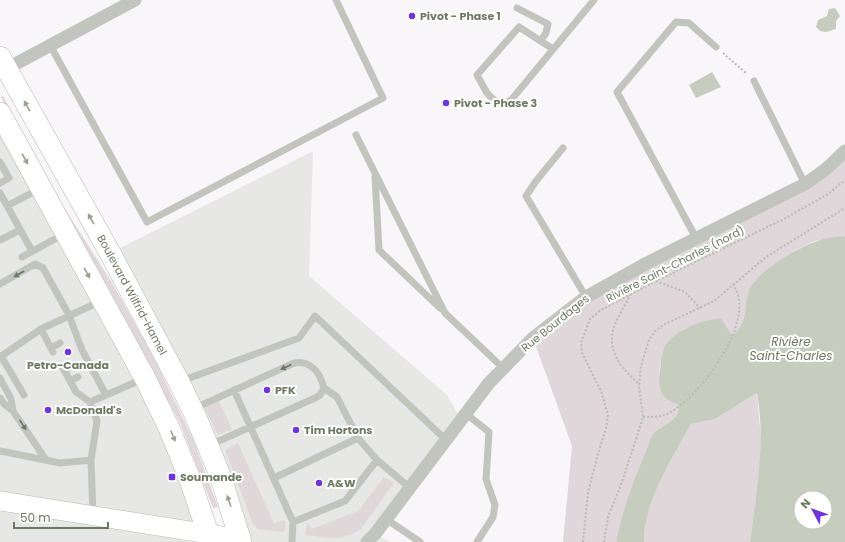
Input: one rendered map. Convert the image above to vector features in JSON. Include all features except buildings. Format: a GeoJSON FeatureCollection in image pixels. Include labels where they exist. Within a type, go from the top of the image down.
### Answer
{"type":"FeatureCollection","features":[{"type":"Feature","properties":{"kind":"main road","name":"Boulevard Wilfrid-Hamel"},"geometry":{"type":"LineString","coordinates":[[2,66],[106,246],[179,382],[208,446],[244,541]]}},
{"type":"Feature","properties":{"kind":"main road"},"geometry":{"type":"LineString","coordinates":[[2,122],[41,188],[145,378],[170,428],[210,537]]}},
{"type":"Feature","properties":{"kind":"street"},"geometry":{"type":"LineString","coordinates":[[2,66],[50,45],[135,0]]}},
{"type":"Feature","properties":{"kind":"street","name":"Rue Bourdages"},"geometry":{"type":"LineString","coordinates":[[367,542],[466,413],[503,368],[533,338],[586,297],[647,263],[805,184],[826,169],[845,151]]}},
{"type":"Feature","properties":{"kind":"street"},"geometry":{"type":"LineString","coordinates":[[0,501],[93,515],[210,537],[244,541]]}},
{"type":"Feature","properties":{"kind":"lane"},"geometry":{"type":"LineString","coordinates":[[50,45],[147,222],[383,98],[336,0]]}},
{"type":"Feature","properties":{"kind":"lane"},"geometry":{"type":"LineString","coordinates":[[553,49],[519,27],[476,75],[487,94],[497,103],[506,103],[512,99],[594,0]]}},
{"type":"Feature","properties":{"kind":"lane"},"geometry":{"type":"LineString","coordinates":[[517,8],[548,24],[546,33],[541,40]]}},
{"type":"Feature","properties":{"kind":"lane"},"geometry":{"type":"LineString","coordinates":[[696,238],[617,92],[676,22],[688,23],[716,47]]}},
{"type":"Feature","properties":{"kind":"lane"},"geometry":{"type":"LineString","coordinates":[[754,80],[805,184]]}},
{"type":"Feature","properties":{"kind":"lane"},"geometry":{"type":"LineString","coordinates":[[356,135],[444,313]]}},
{"type":"Feature","properties":{"kind":"lane"},"geometry":{"type":"LineString","coordinates":[[563,148],[536,181],[526,196],[586,297]]}},
{"type":"Feature","properties":{"kind":"lane"},"geometry":{"type":"LineString","coordinates":[[0,162],[9,178],[0,183]]}},
{"type":"Feature","properties":{"kind":"lane"},"geometry":{"type":"LineString","coordinates":[[375,174],[379,250],[503,368]]}},
{"type":"Feature","properties":{"kind":"lane"},"geometry":{"type":"LineString","coordinates":[[7,206],[41,188]]}},
{"type":"Feature","properties":{"kind":"lane"},"geometry":{"type":"LineString","coordinates":[[0,193],[32,251]]}},
{"type":"Feature","properties":{"kind":"lane"},"geometry":{"type":"LineString","coordinates":[[0,240],[20,230]]}},
{"type":"Feature","properties":{"kind":"lane"},"geometry":{"type":"LineString","coordinates":[[22,257],[65,233]]}},
{"type":"Feature","properties":{"kind":"lane"},"geometry":{"type":"LineString","coordinates":[[0,284],[35,264],[43,268],[69,315],[73,336],[85,360],[106,395]]}},
{"type":"Feature","properties":{"kind":"lane"},"geometry":{"type":"LineString","coordinates":[[24,395],[1,356],[41,329],[102,300]]}},
{"type":"Feature","properties":{"kind":"lane"},"geometry":{"type":"LineString","coordinates":[[179,382],[300,338],[315,316],[445,439]]}},
{"type":"Feature","properties":{"kind":"lane"},"geometry":{"type":"LineString","coordinates":[[41,329],[52,350],[60,343]]}},
{"type":"Feature","properties":{"kind":"lane"},"geometry":{"type":"LineString","coordinates":[[192,410],[294,363],[302,362],[314,368],[320,377],[324,388],[337,397],[358,438],[377,460],[409,487]]}},
{"type":"Feature","properties":{"kind":"lane"},"geometry":{"type":"LineString","coordinates":[[72,366],[63,368],[76,392],[90,402],[97,421],[91,460],[93,515]]}},
{"type":"Feature","properties":{"kind":"lane"},"geometry":{"type":"LineString","coordinates":[[70,381],[78,377]]}},
{"type":"Feature","properties":{"kind":"lane"},"geometry":{"type":"LineString","coordinates":[[0,378],[11,399],[13,410]]}},
{"type":"Feature","properties":{"kind":"lane"},"geometry":{"type":"LineString","coordinates":[[90,402],[145,378]]}},
{"type":"Feature","properties":{"kind":"lane"},"geometry":{"type":"LineString","coordinates":[[208,446],[315,398],[320,395],[324,388]]}},
{"type":"Feature","properties":{"kind":"lane"},"geometry":{"type":"LineString","coordinates":[[234,390],[293,522],[292,542]]}},
{"type":"Feature","properties":{"kind":"lane"},"geometry":{"type":"LineString","coordinates":[[0,398],[4,404],[13,410],[46,460]]}},
{"type":"Feature","properties":{"kind":"lane"},"geometry":{"type":"LineString","coordinates":[[466,413],[488,432],[486,479],[495,505],[493,517],[477,542]]}},
{"type":"Feature","properties":{"kind":"lane"},"geometry":{"type":"LineString","coordinates":[[274,478],[358,438]]}},
{"type":"Feature","properties":{"kind":"lane"},"geometry":{"type":"LineString","coordinates":[[0,450],[60,463],[91,460]]}},
{"type":"Feature","properties":{"kind":"lane"},"geometry":{"type":"LineString","coordinates":[[293,522],[344,501],[377,460]]}},
{"type":"Feature","properties":{"kind":"lane"},"geometry":{"type":"LineString","coordinates":[[386,519],[420,542]]}},
{"type":"Feature","properties":{"kind":"path"},"geometry":{"type":"LineString","coordinates":[[716,47],[754,80]]}},
{"type":"Feature","properties":{"kind":"path","name":"Rivière Saint-Charles (nord)"},"geometry":{"type":"LineString","coordinates":[[583,542],[588,493],[596,457],[606,429],[608,415],[601,391],[586,363],[581,343],[590,319],[601,310],[656,281],[784,218],[828,194],[845,180]]}},
{"type":"Feature","properties":{"kind":"path"},"geometry":{"type":"LineString","coordinates":[[604,542],[608,517],[622,482],[643,417],[640,386],[645,351],[655,331],[663,325],[722,296],[766,257],[845,208]]}},
{"type":"Feature","properties":{"kind":"path"},"geometry":{"type":"LineString","coordinates":[[656,281],[685,292],[700,308]]}},
{"type":"Feature","properties":{"kind":"path"},"geometry":{"type":"LineString","coordinates":[[643,417],[659,417],[668,414],[696,393],[706,382],[730,341],[738,314],[738,291],[733,285]]}},
{"type":"Feature","properties":{"kind":"path"},"geometry":{"type":"LineString","coordinates":[[632,294],[615,323],[611,347],[623,369],[640,386]]}},
{"type":"Feature","properties":{"kind":"shaded area"},"geometry":{"type":"Polygon","coordinates":[[[3,96],[61,203],[111,281],[153,356],[193,439],[218,507],[213,508],[180,423],[1,97],[3,96]]]}},
{"type":"Feature","properties":{"kind":"shaded area"},"geometry":{"type":"Polygon","coordinates":[[[0,113],[145,378],[211,542],[0,542],[0,113]]]}},
{"type":"Feature","properties":{"kind":"shaded area"},"geometry":{"type":"Polygon","coordinates":[[[313,151],[309,276],[447,395],[461,419],[375,534],[390,542],[241,542],[110,253],[313,151]]]}},
{"type":"Feature","properties":{"kind":"shaded area"},"geometry":{"type":"Polygon","coordinates":[[[845,151],[845,236],[815,241],[794,251],[746,315],[741,326],[732,335],[728,330],[686,328],[667,344],[664,348],[660,362],[660,386],[664,397],[679,406],[678,412],[673,420],[657,430],[651,438],[628,496],[616,542],[563,542],[572,446],[533,338],[567,311],[805,184],[845,151]]]}},
{"type":"Feature","properties":{"kind":"shaded area"},"geometry":{"type":"Polygon","coordinates":[[[757,393],[761,439],[760,465],[750,542],[644,542],[648,512],[660,481],[691,424],[715,419],[757,393]]]}},
{"type":"Feature","properties":{"kind":"shaded area"},"geometry":{"type":"Polygon","coordinates":[[[219,401],[232,429],[218,435],[205,408],[219,401]]]}},
{"type":"Feature","properties":{"kind":"shaded area"},"geometry":{"type":"Polygon","coordinates":[[[238,443],[274,524],[284,520],[286,525],[284,532],[258,529],[253,524],[225,450],[238,443]]]}},
{"type":"Feature","properties":{"kind":"shaded area"},"geometry":{"type":"Polygon","coordinates":[[[384,477],[394,483],[361,529],[347,536],[334,538],[305,535],[307,522],[312,529],[358,511],[384,477]]]}},
{"type":"Feature","properties":{"kind":"water"},"geometry":{"type":"Polygon","coordinates":[[[835,8],[840,16],[836,21],[836,29],[826,32],[820,31],[816,27],[818,20],[827,16],[829,9],[835,8]]]}},
{"type":"Feature","properties":{"kind":"water"},"geometry":{"type":"Polygon","coordinates":[[[712,72],[721,87],[696,98],[689,85],[712,72]]]}},
{"type":"Feature","properties":{"kind":"water","name":"Rivière Saint-Charles"},"geometry":{"type":"Polygon","coordinates":[[[845,236],[845,542],[750,542],[759,468],[761,430],[757,393],[715,419],[691,424],[660,481],[648,512],[644,542],[616,542],[628,496],[651,438],[657,430],[673,419],[678,412],[679,406],[665,398],[662,394],[659,380],[662,355],[669,340],[690,326],[714,319],[721,319],[732,335],[741,326],[743,321],[751,286],[766,270],[807,245],[830,238],[845,236]]]}},
{"type":"Feature","properties":{"kind":"place","name":"Pivot - Phase 1"},"geometry":{"type":"Point","coordinates":[412,16]}},
{"type":"Feature","properties":{"kind":"place","name":"Pivot - Phase 3"},"geometry":{"type":"Point","coordinates":[446,103]}},
{"type":"Feature","properties":{"kind":"place","name":"Petro-Canada"},"geometry":{"type":"Point","coordinates":[68,352]}},
{"type":"Feature","properties":{"kind":"place","name":"PFK"},"geometry":{"type":"Point","coordinates":[267,390]}},
{"type":"Feature","properties":{"kind":"place","name":"McDonald's"},"geometry":{"type":"Point","coordinates":[48,410]}},
{"type":"Feature","properties":{"kind":"place","name":"Tim Hortons"},"geometry":{"type":"Point","coordinates":[296,430]}},
{"type":"Feature","properties":{"kind":"place","name":"Soumande"},"geometry":{"type":"Point","coordinates":[172,477]}},
{"type":"Feature","properties":{"kind":"place","name":"A&W"},"geometry":{"type":"Point","coordinates":[319,483]}}]}
